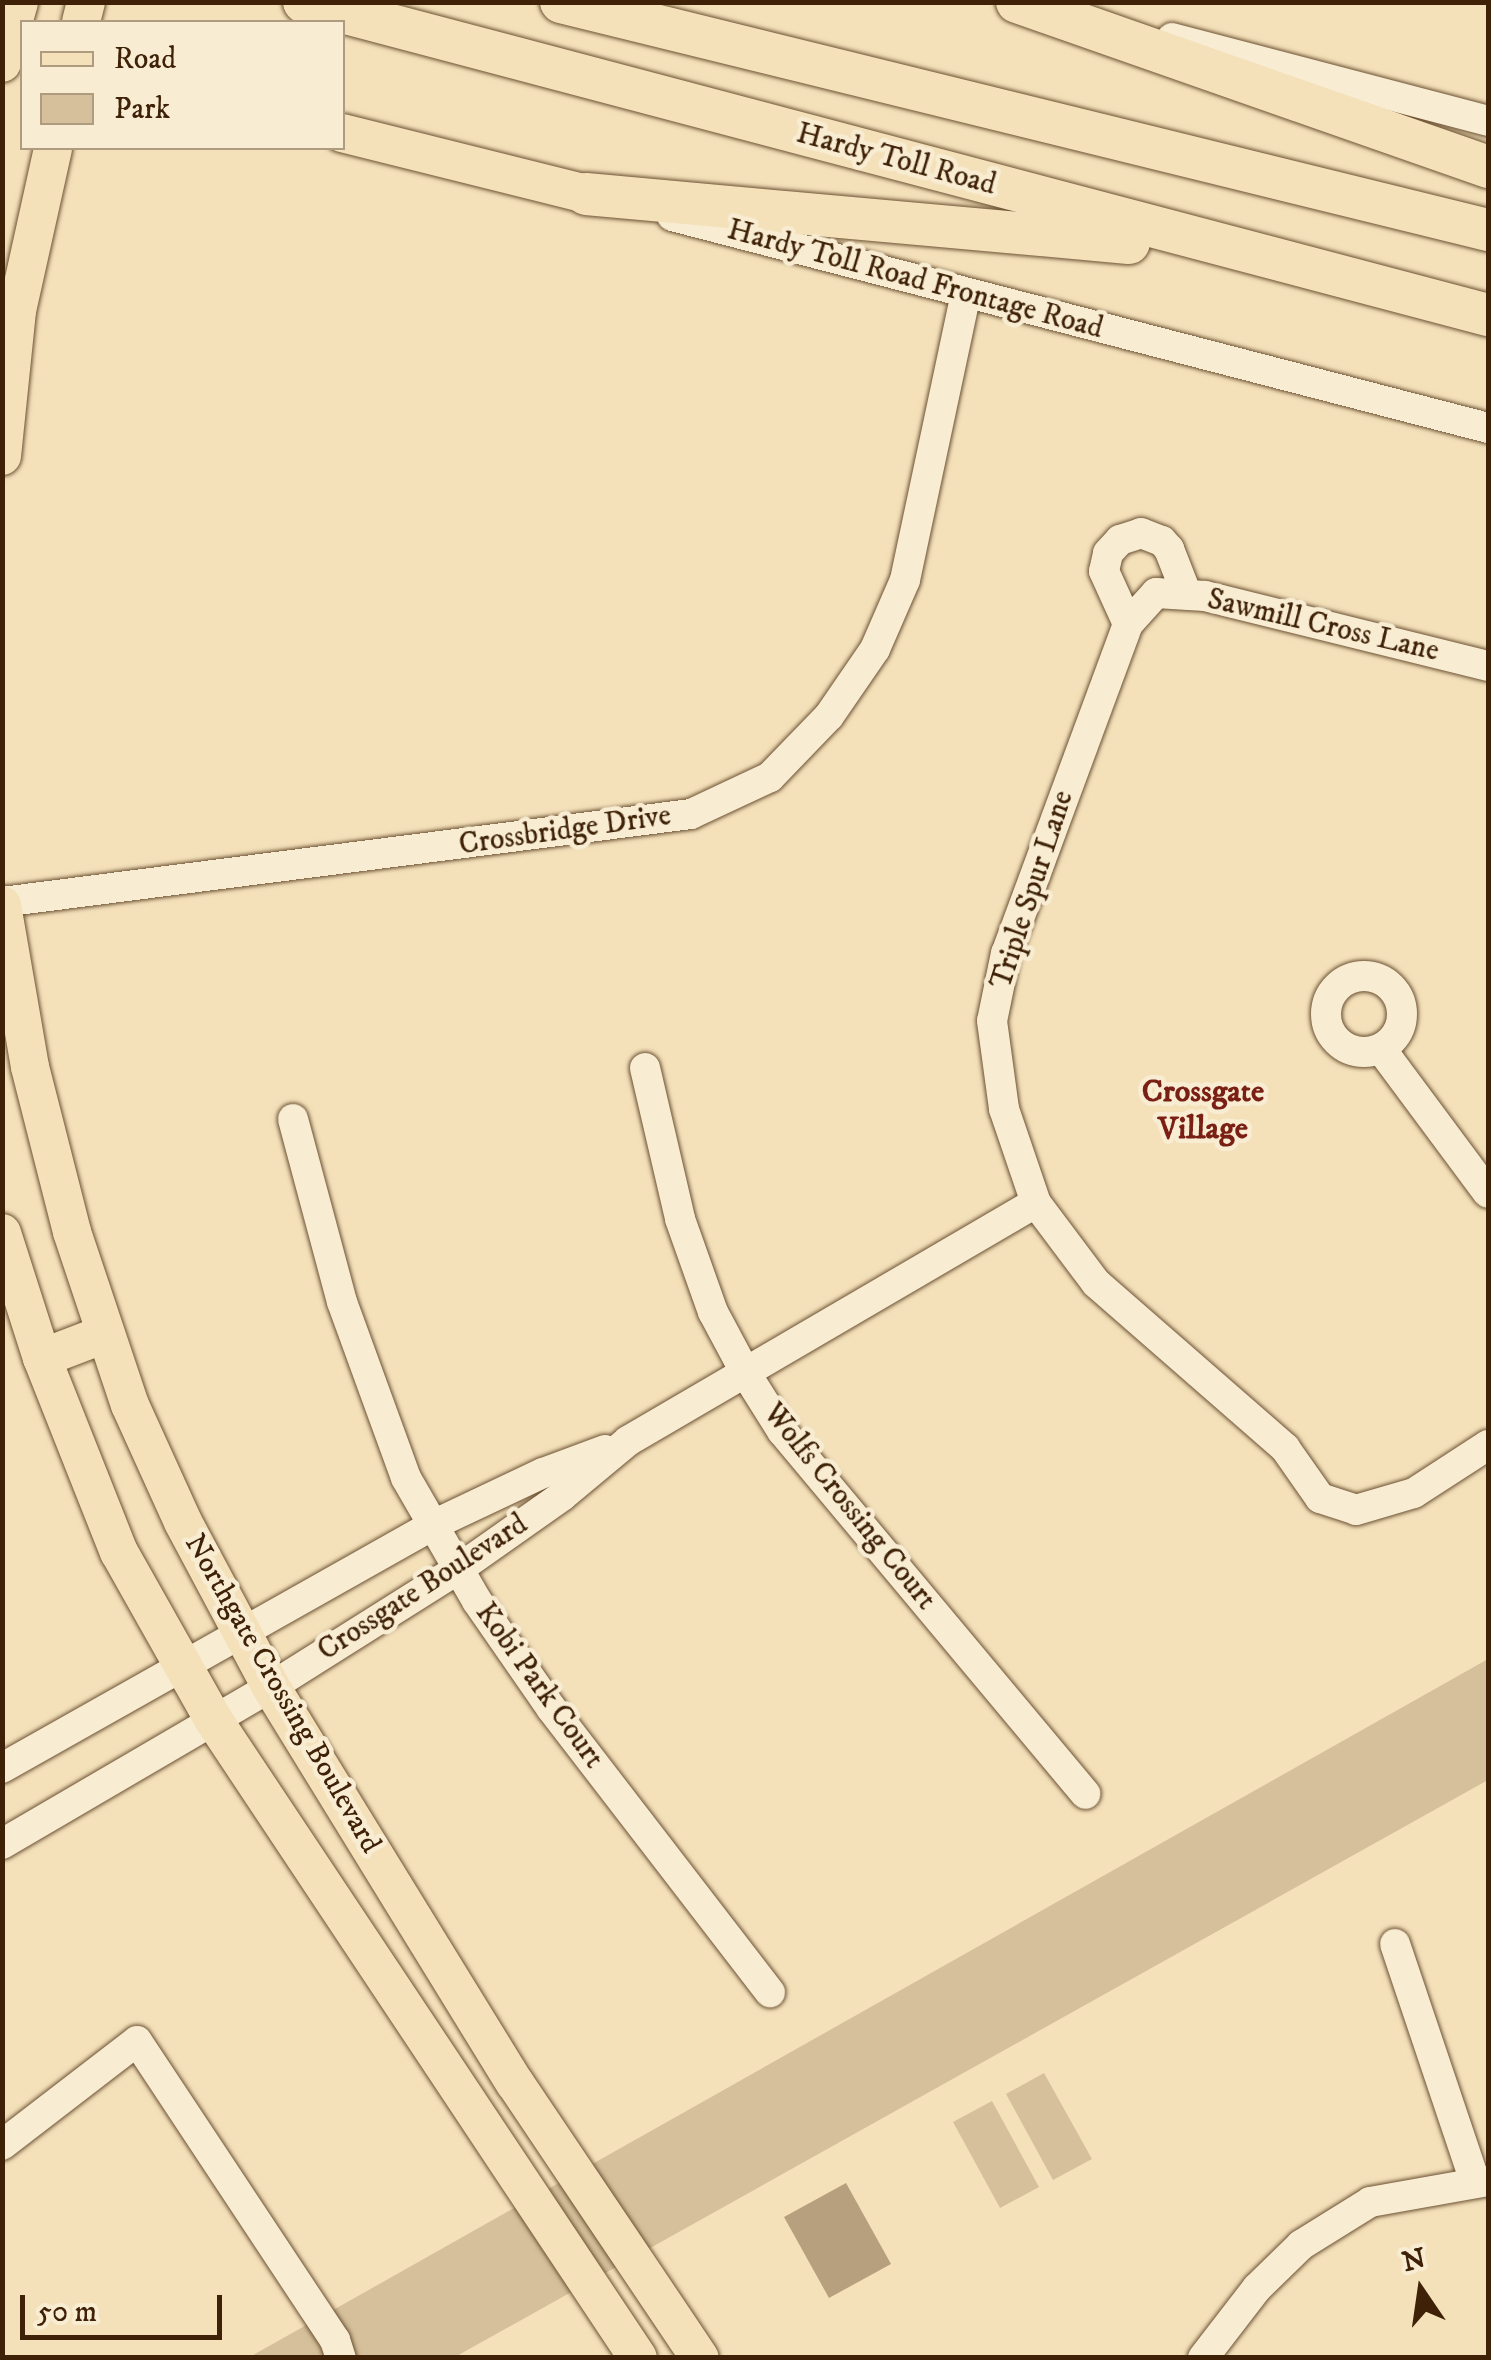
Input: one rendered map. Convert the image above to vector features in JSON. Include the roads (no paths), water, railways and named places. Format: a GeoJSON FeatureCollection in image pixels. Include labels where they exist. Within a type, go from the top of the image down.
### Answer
{"type":"FeatureCollection","features":[{"type":"Feature","properties":{"kind":"highway","name":"Hardy Toll Road"},"geometry":{"type":"LineString","coordinates":[[304,2],[1245,254],[1488,314]]}},
{"type":"Feature","properties":{"kind":"highway"},"geometry":{"type":"LineString","coordinates":[[561,2],[1488,230]]}},
{"type":"Feature","properties":{"kind":"highway"},"geometry":{"type":"LineString","coordinates":[[1018,2],[1488,167]]}},
{"type":"Feature","properties":{"kind":"highway"},"geometry":{"type":"LineString","coordinates":[[586,194],[1245,254]]}},
{"type":"Feature","properties":{"kind":"main road","name":"Hardy Toll Road Frontage Road"},"geometry":{"type":"LineString","coordinates":[[345,134],[586,194]]}},
{"type":"Feature","properties":{"kind":"main road"},"geometry":{"type":"LineString","coordinates":[[2,456],[17,311],[54,150]]}},
{"type":"Feature","properties":{"kind":"main road","name":"Northgate Crossing Boulevard"},"geometry":{"type":"LineString","coordinates":[[2,903],[30,1066],[72,1232],[130,1405],[183,1522],[271,1687],[515,2084],[700,2358]]}},
{"type":"Feature","properties":{"kind":"main road","name":"Northgate Crossing Boulevard"},"geometry":{"type":"LineString","coordinates":[[2,1233],[42,1358],[118,1552],[213,1719],[472,2114],[638,2358]]}},
{"type":"Feature","properties":{"kind":"main road"},"geometry":{"type":"LineString","coordinates":[[42,1358],[105,1334]]}},
{"type":"Feature","properties":{"kind":"main road"},"geometry":{"type":"LineString","coordinates":[[472,2114],[515,2084]]}},
{"type":"Feature","properties":{"kind":"street"},"geometry":{"type":"LineString","coordinates":[[1027,2],[1339,78],[1488,122]]}},
{"type":"Feature","properties":{"kind":"street","name":"Hardy Toll Road Frontage Road"},"geometry":{"type":"LineString","coordinates":[[586,194],[1488,428]]}},
{"type":"Feature","properties":{"kind":"street","name":"Crossbridge Drive"},"geometry":{"type":"LineString","coordinates":[[2,903],[691,814],[770,777],[829,716],[866,662],[904,580],[966,294]]}},
{"type":"Feature","properties":{"kind":"street"},"geometry":{"type":"LineString","coordinates":[[1128,624],[1104,571],[1108,553],[1120,540],[1141,533],[1162,541],[1170,549],[1187,595]]}},
{"type":"Feature","properties":{"kind":"street","name":"Sawmill Cross Lane"},"geometry":{"type":"LineString","coordinates":[[1156,593],[1187,595],[1488,666]]}},
{"type":"Feature","properties":{"kind":"street","name":"Triple Spur Lane"},"geometry":{"type":"LineString","coordinates":[[1156,593],[1128,624],[1006,952],[992,1021],[1004,1109],[1036,1203],[1096,1283],[1285,1448],[1320,1498],[1356,1510],[1414,1493],[1444,1469],[1488,1445]]}},
{"type":"Feature","properties":{"kind":"street"},"geometry":{"type":"LineString","coordinates":[[1381,1049],[1488,1194]]}},
{"type":"Feature","properties":{"kind":"street","name":"Wolfs Crossing Court"},"geometry":{"type":"LineString","coordinates":[[645,1068],[680,1219],[713,1312],[745,1372],[782,1432],[1086,1794]]}},
{"type":"Feature","properties":{"kind":"street","name":"Kobi Park Court"},"geometry":{"type":"LineString","coordinates":[[293,1120],[342,1302],[406,1478],[477,1601],[552,1708],[770,1992]]}},
{"type":"Feature","properties":{"kind":"street","name":"Crossgate Boulevard"},"geometry":{"type":"LineString","coordinates":[[2,1844],[271,1687],[460,1568],[562,1496],[628,1442],[1036,1203]]}},
{"type":"Feature","properties":{"kind":"street","name":"Crossgate Boulevard"},"geometry":{"type":"LineString","coordinates":[[2,1768],[435,1524],[543,1473],[628,1442]]}},
{"type":"Feature","properties":{"kind":"street"},"geometry":{"type":"LineString","coordinates":[[1202,2358],[1257,2288],[1300,2245],[1370,2202],[1482,2181],[1395,1944]]}},
{"type":"Feature","properties":{"kind":"street"},"geometry":{"type":"LineString","coordinates":[[2,2145],[138,2041],[335,2340],[341,2358]]}},
{"type":"Feature","properties":{"kind":"district","name":"Crossgate Village"},"geometry":{"type":"Point","coordinates":[1203,1112]}}]}
